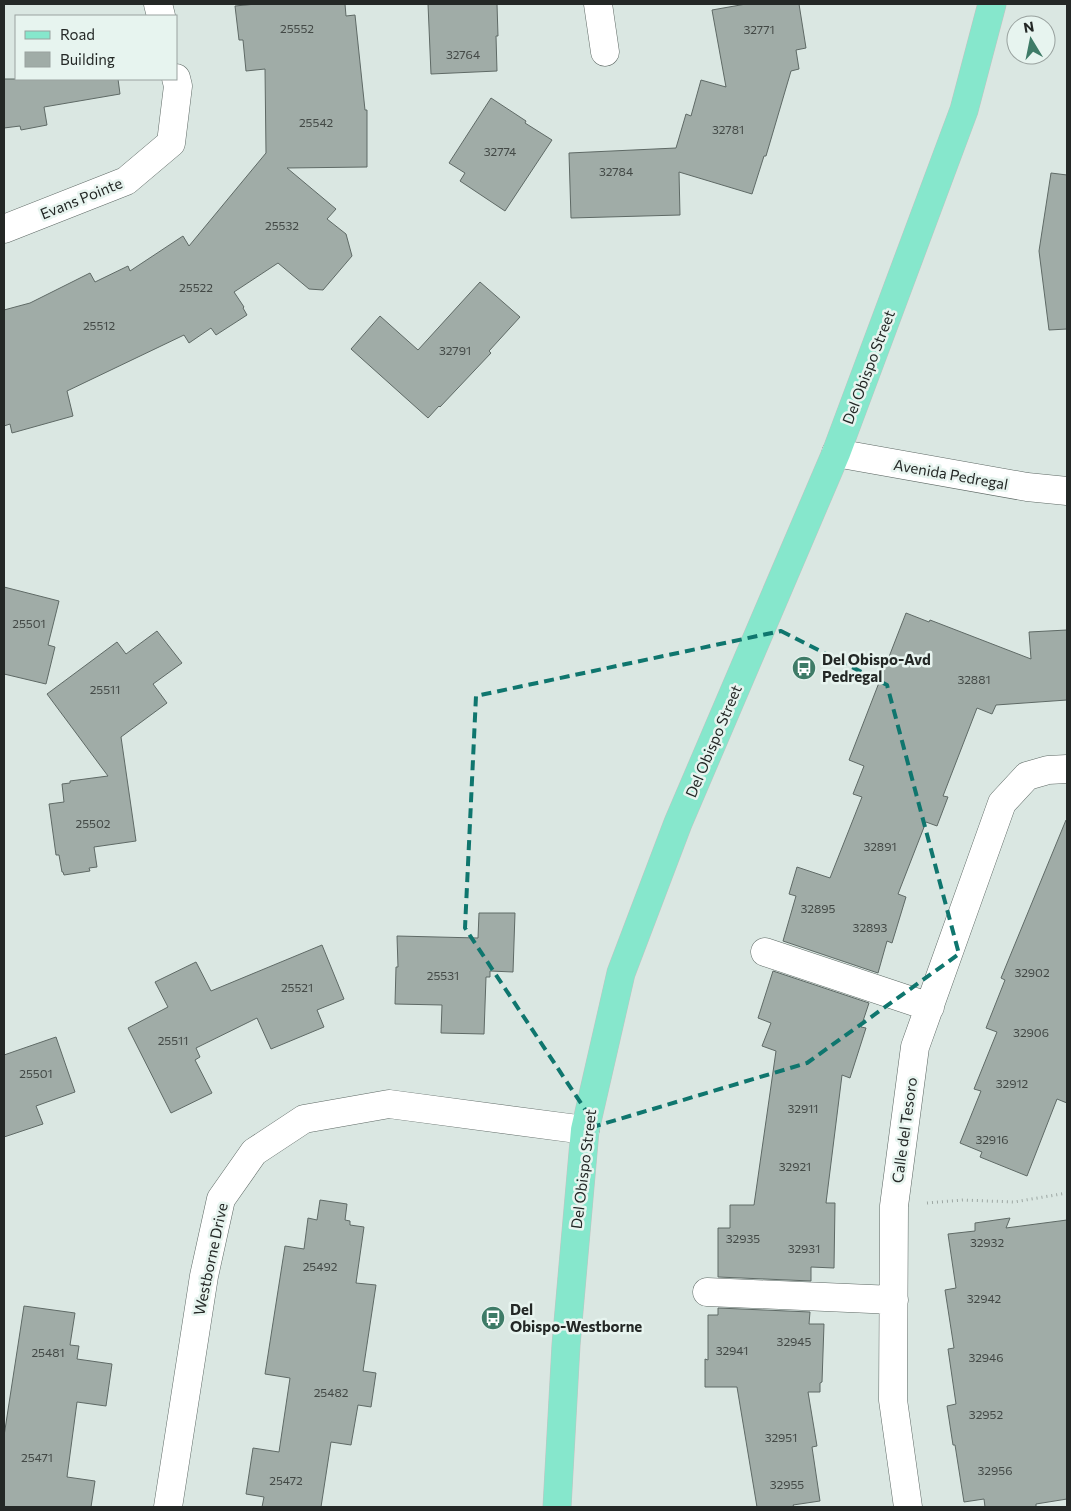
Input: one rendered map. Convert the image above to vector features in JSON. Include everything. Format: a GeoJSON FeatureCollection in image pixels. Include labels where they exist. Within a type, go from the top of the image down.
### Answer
{"type":"FeatureCollection","features":[{"type":"Feature","properties":{"kind":"main road","name":"Del Obispo Street"},"geometry":{"type":"LineString","coordinates":[[557,1507],[566,1345],[585,1130],[621,973],[678,823],[836,453],[964,110],[992,4]]}},
{"type":"Feature","properties":{"kind":"street"},"geometry":{"type":"LineString","coordinates":[[598,4],[605,52]]}},
{"type":"Feature","properties":{"kind":"street","name":"Evans Pointe"},"geometry":{"type":"LineString","coordinates":[[4,229],[126,181],[171,143],[178,86],[176,80]]}},
{"type":"Feature","properties":{"kind":"street","name":"Avenida Pedregal"},"geometry":{"type":"LineString","coordinates":[[836,453],[1027,487],[1067,491]]}},
{"type":"Feature","properties":{"kind":"street","name":"Calle del Tesoro"},"geometry":{"type":"LineString","coordinates":[[908,1507],[893,1400],[894,1206],[915,1047],[1002,802],[1027,776],[1048,770],[1067,769]]}},
{"type":"Feature","properties":{"kind":"street"},"geometry":{"type":"LineString","coordinates":[[765,952],[930,1007]]}},
{"type":"Feature","properties":{"kind":"street","name":"Westborne Drive"},"geometry":{"type":"LineString","coordinates":[[168,1507],[204,1276],[221,1199],[254,1152],[304,1119],[389,1104],[585,1130]]}},
{"type":"Feature","properties":{"kind":"street"},"geometry":{"type":"LineString","coordinates":[[707,1292],[894,1300]]}},
{"type":"Feature","properties":{"kind":"path"},"geometry":{"type":"LineString","coordinates":[[894,1206],[964,1200],[1014,1202],[1067,1193]]}},
{"type":"Feature","properties":{"kind":"highlighted area"},"geometry":{"type":"Polygon","coordinates":[[[781,631],[887,685],[959,954],[807,1063],[596,1126],[465,928],[476,696],[781,631]]]}},
{"type":"Feature","properties":{"kind":"building"},"geometry":{"type":"Polygon","coordinates":[[[256,4],[345,4],[346,16],[355,15],[365,110],[367,110],[367,167],[287,168],[336,209],[327,219],[346,234],[352,256],[323,290],[309,289],[278,263],[234,292],[247,315],[216,335],[211,328],[189,343],[184,335],[67,391],[73,416],[12,433],[10,424],[4,426],[4,310],[30,303],[90,273],[95,282],[128,266],[130,271],[183,236],[189,246],[266,153],[265,69],[246,71],[243,40],[239,40],[235,6],[256,4]]]}},
{"type":"Feature","properties":{"kind":"building"},"geometry":{"type":"Polygon","coordinates":[[[428,4],[497,4],[497,71],[431,74],[428,4]]]}},
{"type":"Feature","properties":{"kind":"building"},"geometry":{"type":"Polygon","coordinates":[[[746,4],[799,4],[806,48],[796,50],[799,69],[791,71],[766,156],[764,156],[752,194],[679,172],[680,215],[571,218],[569,153],[676,148],[686,114],[691,116],[701,80],[726,87],[712,10],[746,4]]]}},
{"type":"Feature","properties":{"kind":"building"},"geometry":{"type":"Polygon","coordinates":[[[4,79],[118,80],[120,94],[44,107],[47,125],[21,130],[20,126],[4,128],[4,79]]]}},
{"type":"Feature","properties":{"kind":"building"},"geometry":{"type":"Polygon","coordinates":[[[491,98],[552,140],[505,211],[460,181],[465,173],[449,163],[491,98]]]}},
{"type":"Feature","properties":{"kind":"building"},"geometry":{"type":"Polygon","coordinates":[[[1051,173],[1067,175],[1067,329],[1049,330],[1039,251],[1051,173]]]}},
{"type":"Feature","properties":{"kind":"building"},"geometry":{"type":"Polygon","coordinates":[[[480,282],[520,317],[489,351],[491,353],[428,418],[351,349],[380,316],[418,350],[480,282]]]}},
{"type":"Feature","properties":{"kind":"building"},"geometry":{"type":"Polygon","coordinates":[[[4,587],[59,601],[48,645],[55,647],[46,684],[4,674],[4,587]]]}},
{"type":"Feature","properties":{"kind":"building"},"geometry":{"type":"Polygon","coordinates":[[[906,613],[929,622],[930,620],[1031,659],[1029,632],[1067,630],[1067,700],[996,705],[992,714],[977,708],[943,796],[948,797],[937,826],[926,822],[898,894],[906,897],[892,943],[887,941],[878,973],[783,941],[796,896],[789,894],[797,867],[830,878],[862,797],[853,794],[864,766],[849,760],[906,613]]]}},
{"type":"Feature","properties":{"kind":"building"},"geometry":{"type":"Polygon","coordinates":[[[157,631],[182,663],[153,684],[167,703],[121,737],[136,841],[94,847],[97,867],[89,868],[90,871],[64,875],[59,855],[56,855],[49,804],[64,802],[62,784],[70,783],[70,781],[108,776],[47,694],[117,642],[126,654],[157,631]]]}},
{"type":"Feature","properties":{"kind":"building"},"geometry":{"type":"Polygon","coordinates":[[[1066,820],[1067,1103],[1057,1099],[1027,1176],[980,1157],[982,1152],[960,1143],[981,1091],[974,1089],[997,1032],[986,1028],[1005,980],[1001,978],[1066,820]]]}},
{"type":"Feature","properties":{"kind":"building"},"geometry":{"type":"Polygon","coordinates":[[[479,913],[515,913],[513,972],[490,971],[490,977],[486,977],[484,1034],[441,1033],[442,1005],[395,1004],[396,967],[398,967],[397,936],[478,938],[479,913]]]}},
{"type":"Feature","properties":{"kind":"building"},"geometry":{"type":"Polygon","coordinates":[[[322,945],[344,999],[317,1010],[324,1027],[271,1049],[257,1018],[196,1048],[200,1057],[195,1060],[212,1093],[171,1113],[128,1028],[168,1007],[155,982],[196,962],[211,991],[322,945]]]}},
{"type":"Feature","properties":{"kind":"building"},"geometry":{"type":"Polygon","coordinates":[[[773,971],[869,1003],[861,1027],[866,1028],[850,1078],[842,1075],[826,1203],[835,1203],[834,1268],[811,1267],[811,1281],[718,1277],[718,1228],[730,1228],[730,1205],[754,1205],[776,1051],[762,1046],[771,1023],[758,1018],[773,971]]]}},
{"type":"Feature","properties":{"kind":"building"},"geometry":{"type":"Polygon","coordinates":[[[56,1037],[75,1092],[36,1106],[43,1124],[4,1137],[4,1055],[56,1037]]]}},
{"type":"Feature","properties":{"kind":"building"},"geometry":{"type":"Polygon","coordinates":[[[320,1200],[347,1204],[345,1220],[350,1221],[350,1225],[364,1227],[356,1283],[376,1285],[363,1371],[376,1373],[371,1407],[358,1405],[351,1445],[331,1442],[321,1507],[262,1507],[264,1497],[246,1494],[253,1448],[279,1452],[290,1378],[265,1374],[285,1246],[304,1249],[308,1218],[317,1220],[320,1200]]]}},
{"type":"Feature","properties":{"kind":"building"},"geometry":{"type":"Polygon","coordinates":[[[1010,1218],[1006,1228],[1067,1220],[1067,1499],[1036,1504],[1036,1507],[985,1507],[984,1499],[964,1502],[947,1406],[956,1404],[948,1349],[954,1348],[945,1290],[956,1288],[948,1234],[975,1231],[975,1223],[1010,1218]]]}},
{"type":"Feature","properties":{"kind":"building"},"geometry":{"type":"Polygon","coordinates":[[[24,1306],[75,1313],[70,1345],[79,1346],[77,1359],[112,1364],[106,1406],[77,1402],[67,1477],[95,1481],[91,1507],[4,1507],[4,1436],[24,1306]]]}},
{"type":"Feature","properties":{"kind":"building"},"geometry":{"type":"Polygon","coordinates":[[[718,1308],[810,1312],[809,1324],[824,1324],[820,1392],[808,1392],[817,1446],[812,1447],[820,1501],[793,1505],[794,1507],[757,1507],[737,1387],[705,1387],[705,1359],[708,1360],[708,1315],[718,1315],[718,1308]]]}},
{"type":"Feature","properties":{"kind":"place","name":"Del Obispo-Avd Pedregal"},"geometry":{"type":"Point","coordinates":[804,668]}},
{"type":"Feature","properties":{"kind":"place","name":"Del Obispo-Westborne"},"geometry":{"type":"Point","coordinates":[493,1318]}}]}
